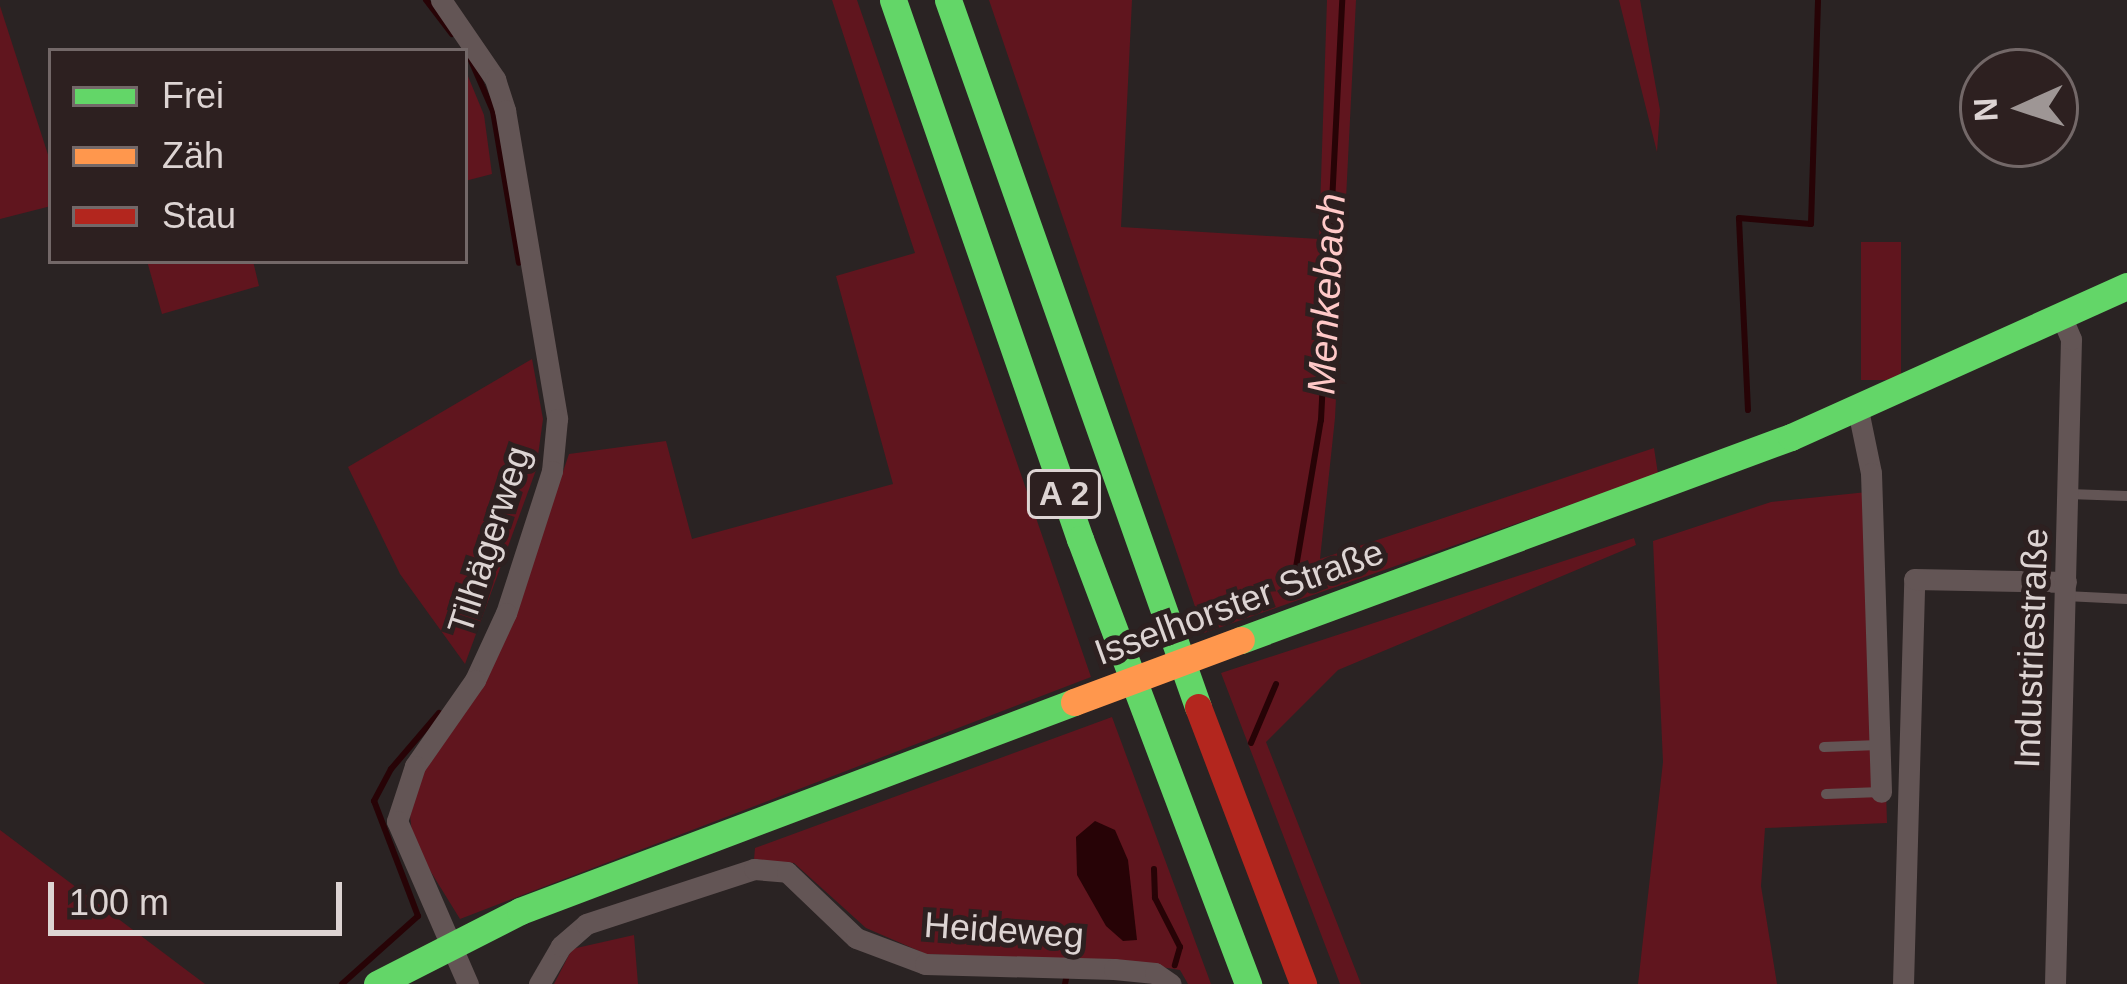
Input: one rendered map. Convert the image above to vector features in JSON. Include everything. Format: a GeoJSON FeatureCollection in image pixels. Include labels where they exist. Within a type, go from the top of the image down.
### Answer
{"type":"FeatureCollection","features":[{"type":"Feature","properties":{"kind":"main road","name":"A 2"},"geometry":{"type":"LineString","coordinates":[[893,0],[1080,539],[1248,984]]}},
{"type":"Feature","properties":{"kind":"main road","name":"A 2"},"geometry":{"type":"LineString","coordinates":[[948,0],[1124,507],[1303,984]]}},
{"type":"Feature","properties":{"kind":"main road","name":"Isselhorster Straße"},"geometry":{"type":"LineString","coordinates":[[376,984],[452,941],[1073,702],[1858,410],[2127,286]]}},
{"type":"Feature","properties":{"kind":"street","name":"Tilhägerweg"},"geometry":{"type":"LineString","coordinates":[[441,0],[495,79],[505,110],[557,419],[552,471],[506,613],[475,680],[401,796],[402,844],[452,941]]}},
{"type":"Feature","properties":{"kind":"street","name":"Industriestraße"},"geometry":{"type":"LineString","coordinates":[[2055,984],[2071,339],[2061,316]]}},
{"type":"Feature","properties":{"kind":"street"},"geometry":{"type":"LineString","coordinates":[[1858,410],[1871,473],[1881,792]]}},
{"type":"Feature","properties":{"kind":"street"},"geometry":{"type":"LineString","coordinates":[[1903,984],[1914,579],[2066,589]]}},
{"type":"Feature","properties":{"kind":"street","name":"Heideweg"},"geometry":{"type":"LineString","coordinates":[[539,984],[561,946],[586,924],[754,869],[787,872],[856,938],[925,964],[1163,978]]}},
{"type":"Feature","properties":{"kind":"street"},"geometry":{"type":"LineString","coordinates":[[452,941],[468,984]]}},
{"type":"Feature","properties":{"kind":"lane"},"geometry":{"type":"LineString","coordinates":[[2068,494],[2127,496]]}},
{"type":"Feature","properties":{"kind":"lane"},"geometry":{"type":"LineString","coordinates":[[2066,589],[2127,599]]}},
{"type":"Feature","properties":{"kind":"lane"},"geometry":{"type":"LineString","coordinates":[[1824,747],[1879,745]]}},
{"type":"Feature","properties":{"kind":"lane"},"geometry":{"type":"LineString","coordinates":[[1826,794],[1881,792]]}},
{"type":"Feature","properties":{"kind":"shaded area"},"geometry":{"type":"Polygon","coordinates":[[[832,0],[857,0],[1091,677],[460,919],[413,843],[408,796],[513,617],[569,454],[666,441],[692,539],[893,484],[836,276],[915,253],[832,0]]]}},
{"type":"Feature","properties":{"kind":"shaded area"},"geometry":{"type":"Polygon","coordinates":[[[989,0],[1132,0],[1121,227],[1319,239],[1327,0],[1356,0],[1335,418],[1320,559],[1654,448],[1658,474],[1204,633],[989,0]]]}},
{"type":"Feature","properties":{"kind":"shaded area"},"geometry":{"type":"Polygon","coordinates":[[[1619,0],[1640,0],[1660,110],[1657,152],[1619,0]]]}},
{"type":"Feature","properties":{"kind":"shaded area"},"geometry":{"type":"Polygon","coordinates":[[[0,6],[48,155],[48,207],[0,219],[0,6]]]}},
{"type":"Feature","properties":{"kind":"shaded area"},"geometry":{"type":"Polygon","coordinates":[[[468,76],[484,115],[492,174],[468,180],[468,76]]]}},
{"type":"Feature","properties":{"kind":"shaded area"},"geometry":{"type":"Polygon","coordinates":[[[1861,242],[1901,242],[1901,380],[1861,380],[1861,242]]]}},
{"type":"Feature","properties":{"kind":"shaded area"},"geometry":{"type":"Polygon","coordinates":[[[148,264],[254,264],[259,286],[162,314],[148,264]]]}},
{"type":"Feature","properties":{"kind":"shaded area"},"geometry":{"type":"Polygon","coordinates":[[[532,359],[543,419],[536,470],[465,664],[400,574],[348,467],[532,359]]]}},
{"type":"Feature","properties":{"kind":"shaded area"},"geometry":{"type":"Polygon","coordinates":[[[1877,491],[1887,823],[1765,828],[1761,886],[1777,984],[1638,984],[1663,762],[1653,541],[1771,502],[1877,491]]]}},
{"type":"Feature","properties":{"kind":"shaded area"},"geometry":{"type":"Polygon","coordinates":[[[1634,538],[1636,545],[1338,670],[1266,742],[1361,984],[1340,984],[1221,673],[1634,538]]]}},
{"type":"Feature","properties":{"kind":"shaded area"},"geometry":{"type":"Polygon","coordinates":[[[1112,717],[1211,984],[1188,984],[1180,970],[1155,966],[926,954],[866,928],[794,863],[754,860],[755,848],[1112,717]]]}},
{"type":"Feature","properties":{"kind":"shaded area"},"geometry":{"type":"Polygon","coordinates":[[[1095,821],[1115,830],[1128,860],[1137,940],[1123,941],[1106,926],[1077,875],[1076,837],[1095,821]]]}},
{"type":"Feature","properties":{"kind":"shaded area"},"geometry":{"type":"Polygon","coordinates":[[[0,830],[205,984],[0,984],[0,830]]]}},
{"type":"Feature","properties":{"kind":"shaded area"},"geometry":{"type":"Polygon","coordinates":[[[634,935],[638,984],[554,984],[572,949],[634,935]]]}},
{"type":"Feature","properties":{"kind":"waterway"},"geometry":{"type":"LineString","coordinates":[[426,0],[452,34]]}},
{"type":"Feature","properties":{"kind":"waterway","name":"Menkebach"},"geometry":{"type":"LineString","coordinates":[[1293,585],[1321,420],[1342,0]]}},
{"type":"Feature","properties":{"kind":"waterway"},"geometry":{"type":"LineString","coordinates":[[1748,410],[1739,218],[1811,224],[1818,0]]}},
{"type":"Feature","properties":{"kind":"waterway"},"geometry":{"type":"LineString","coordinates":[[470,58],[493,111],[519,263]]}},
{"type":"Feature","properties":{"kind":"waterway","name":"Menkebach"},"geometry":{"type":"LineString","coordinates":[[1251,743],[1276,684]]}},
{"type":"Feature","properties":{"kind":"waterway"},"geometry":{"type":"LineString","coordinates":[[342,984],[418,916],[374,801],[391,769],[439,713]]}},
{"type":"Feature","properties":{"kind":"waterway","name":"Menkebach"},"geometry":{"type":"LineString","coordinates":[[1154,869],[1155,898],[1180,947],[1175,965]]}},
{"type":"Feature","properties":{"kind":"waterway"},"geometry":{"type":"LineString","coordinates":[[1065,984],[1066,979]]}},
{"type":"Feature","properties":{"kind":"traffic: fast"},"geometry":{"type":"LineString","coordinates":[[893,0],[1080,539],[1248,984]]}},
{"type":"Feature","properties":{"kind":"traffic: fast"},"geometry":{"type":"LineString","coordinates":[[948,0],[1198,707]]}},
{"type":"Feature","properties":{"kind":"traffic: fast"},"geometry":{"type":"LineString","coordinates":[[1241,640],[1791,437],[2127,286]]}},
{"type":"Feature","properties":{"kind":"traffic: fast"},"geometry":{"type":"LineString","coordinates":[[377,984],[520,911],[1074,702]]}},
{"type":"Feature","properties":{"kind":"traffic: jam"},"geometry":{"type":"LineString","coordinates":[[1198,707],[1303,984]]}},
{"type":"Feature","properties":{"kind":"traffic: slow"},"geometry":{"type":"LineString","coordinates":[[1074,702],[1241,640]]}}]}
